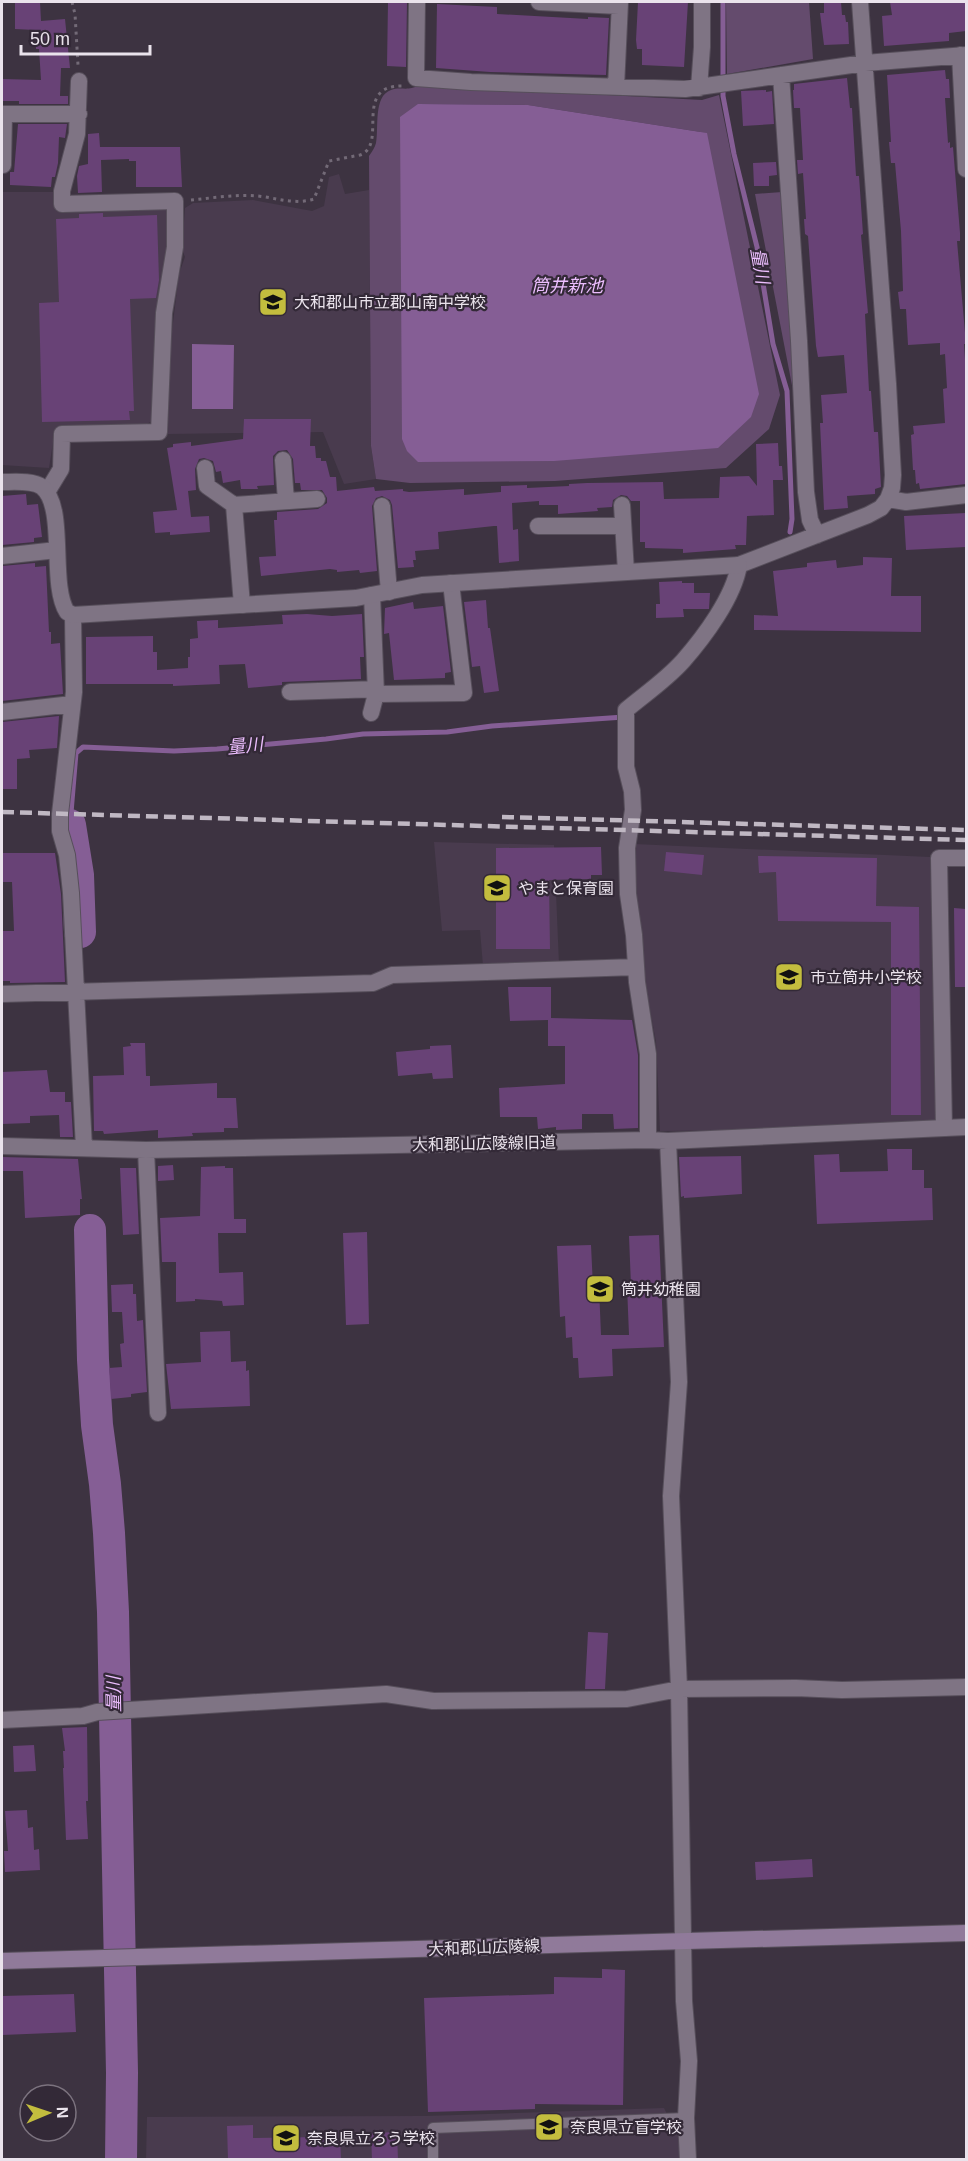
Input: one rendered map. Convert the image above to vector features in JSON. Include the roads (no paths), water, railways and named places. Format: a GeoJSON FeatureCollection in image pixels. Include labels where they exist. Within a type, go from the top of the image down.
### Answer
{"type":"FeatureCollection","features":[{"type":"Feature","properties":{"kind":"main road","name":"大和郡山広陵線"},"geometry":{"type":"LineString","coordinates":[[2,1961],[966,1933]]}},
{"type":"Feature","properties":{"kind":"street"},"geometry":{"type":"LineString","coordinates":[[417,2],[416,78],[685,89],[865,63],[963,55],[966,169]]}},
{"type":"Feature","properties":{"kind":"street"},"geometry":{"type":"LineString","coordinates":[[539,2],[620,4],[616,87]]}},
{"type":"Feature","properties":{"kind":"street"},"geometry":{"type":"LineString","coordinates":[[702,2],[702,47],[706,87]]}},
{"type":"Feature","properties":{"kind":"street"},"geometry":{"type":"LineString","coordinates":[[2,482],[36,484],[47,492],[53,506],[61,599],[67,612],[72,615],[356,598],[422,585],[739,565],[881,508],[892,488],[892,476],[888,384],[860,2]]}},
{"type":"Feature","properties":{"kind":"street"},"geometry":{"type":"LineString","coordinates":[[781,75],[799,342],[806,492],[810,520],[817,535]]}},
{"type":"Feature","properties":{"kind":"street"},"geometry":{"type":"LineString","coordinates":[[47,492],[61,469],[62,434],[159,432],[164,313],[175,247],[175,201],[62,204],[62,191],[77,134],[79,81]]}},
{"type":"Feature","properties":{"kind":"street"},"geometry":{"type":"LineString","coordinates":[[3,165],[3,114],[79,114]]}},
{"type":"Feature","properties":{"kind":"street"},"geometry":{"type":"LineString","coordinates":[[283,460],[286,501]]}},
{"type":"Feature","properties":{"kind":"street"},"geometry":{"type":"LineString","coordinates":[[205,468],[207,486],[234,505],[318,499]]}},
{"type":"Feature","properties":{"kind":"street"},"geometry":{"type":"LineString","coordinates":[[888,499],[906,502],[966,495]]}},
{"type":"Feature","properties":{"kind":"street"},"geometry":{"type":"LineString","coordinates":[[234,505],[242,605]]}},
{"type":"Feature","properties":{"kind":"street"},"geometry":{"type":"LineString","coordinates":[[622,505],[626,572]]}},
{"type":"Feature","properties":{"kind":"street"},"geometry":{"type":"LineString","coordinates":[[371,712],[376,692],[382,506]]}},
{"type":"Feature","properties":{"kind":"street"},"geometry":{"type":"LineString","coordinates":[[538,526],[623,526]]}},
{"type":"Feature","properties":{"kind":"street"},"geometry":{"type":"LineString","coordinates":[[2,556],[57,550]]}},
{"type":"Feature","properties":{"kind":"street"},"geometry":{"type":"LineString","coordinates":[[648,1140],[648,1054],[628,894],[627,848],[633,810],[627,767],[626,710],[683,661],[715,618],[737,580],[739,565]]}},
{"type":"Feature","properties":{"kind":"street"},"geometry":{"type":"LineString","coordinates":[[290,692],[464,693],[451,583]]}},
{"type":"Feature","properties":{"kind":"street"},"geometry":{"type":"LineString","coordinates":[[72,615],[72,704],[60,831],[67,855],[80,991],[84,1148]]}},
{"type":"Feature","properties":{"kind":"street"},"geometry":{"type":"LineString","coordinates":[[2,712],[72,704]]}},
{"type":"Feature","properties":{"kind":"street"},"geometry":{"type":"LineString","coordinates":[[945,1128],[939,858],[966,858]]}},
{"type":"Feature","properties":{"kind":"street"},"geometry":{"type":"LineString","coordinates":[[2,994],[373,983],[392,975],[636,967]]}},
{"type":"Feature","properties":{"kind":"street","name":"大和郡山広陵線旧道"},"geometry":{"type":"LineString","coordinates":[[2,1146],[146,1150],[668,1141],[966,1127]]}},
{"type":"Feature","properties":{"kind":"street"},"geometry":{"type":"LineString","coordinates":[[668,1141],[680,1382],[671,1496],[679,1689],[684,2001],[688,2061],[686,2118],[688,2160]]}},
{"type":"Feature","properties":{"kind":"street"},"geometry":{"type":"LineString","coordinates":[[146,1150],[158,1413]]}},
{"type":"Feature","properties":{"kind":"street"},"geometry":{"type":"LineString","coordinates":[[2,1720],[386,1694],[433,1701],[627,1699],[679,1689],[842,1690],[966,1687]]}},
{"type":"Feature","properties":{"kind":"lane"},"geometry":{"type":"LineString","coordinates":[[434,2160],[433,2128],[686,2118]]}},
{"type":"Feature","properties":{"kind":"water","name":"筒井新池"},"geometry":{"type":"Polygon","coordinates":[[[418,104],[528,105],[707,133],[759,394],[751,417],[718,448],[554,461],[418,462],[407,451],[402,439],[400,117],[418,104]]]}},
{"type":"Feature","properties":{"kind":"water"},"geometry":{"type":"Polygon","coordinates":[[[192,344],[234,345],[233,409],[192,409],[192,344]]]}},
{"type":"Feature","properties":{"kind":"waterway","name":"量川"},"geometry":{"type":"LineString","coordinates":[[723,2],[723,96],[734,154],[757,247],[773,344],[787,391],[792,519],[790,532]]}},
{"type":"Feature","properties":{"kind":"waterway","name":"量川"},"geometry":{"type":"LineString","coordinates":[[70,825],[76,753],[83,747],[174,751],[217,749],[363,734],[447,732],[492,726],[624,717]]}},
{"type":"Feature","properties":{"kind":"waterway","name":"量川"},"geometry":{"type":"LineString","coordinates":[[70,825],[78,875],[80,932]]}},
{"type":"Feature","properties":{"kind":"waterway","name":"量川"},"geometry":{"type":"LineString","coordinates":[[90,1230],[93,1360],[97,1425],[109,1533],[113,1612],[122,2073],[121,2160]]}},
{"type":"Feature","properties":{"kind":"railway"},"geometry":{"type":"LineString","coordinates":[[2,812],[966,840]]}},
{"type":"Feature","properties":{"kind":"railway"},"geometry":{"type":"LineString","coordinates":[[502,817],[966,830]]}},
{"type":"Feature","properties":{"kind":"place","name":"大和郡山市立郡山南中学校"},"geometry":{"type":"Point","coordinates":[273,302]}},
{"type":"Feature","properties":{"kind":"place","name":"やまと保育園"},"geometry":{"type":"Point","coordinates":[497,888]}},
{"type":"Feature","properties":{"kind":"place","name":"市立筒井小学校"},"geometry":{"type":"Point","coordinates":[789,977]}},
{"type":"Feature","properties":{"kind":"place","name":"筒井幼稚園"},"geometry":{"type":"Point","coordinates":[600,1289]}},
{"type":"Feature","properties":{"kind":"place","name":"奈良県立盲学校"},"geometry":{"type":"Point","coordinates":[549,2127]}},
{"type":"Feature","properties":{"kind":"place","name":"奈良県立ろう学校"},"geometry":{"type":"Point","coordinates":[286,2138]}}]}
